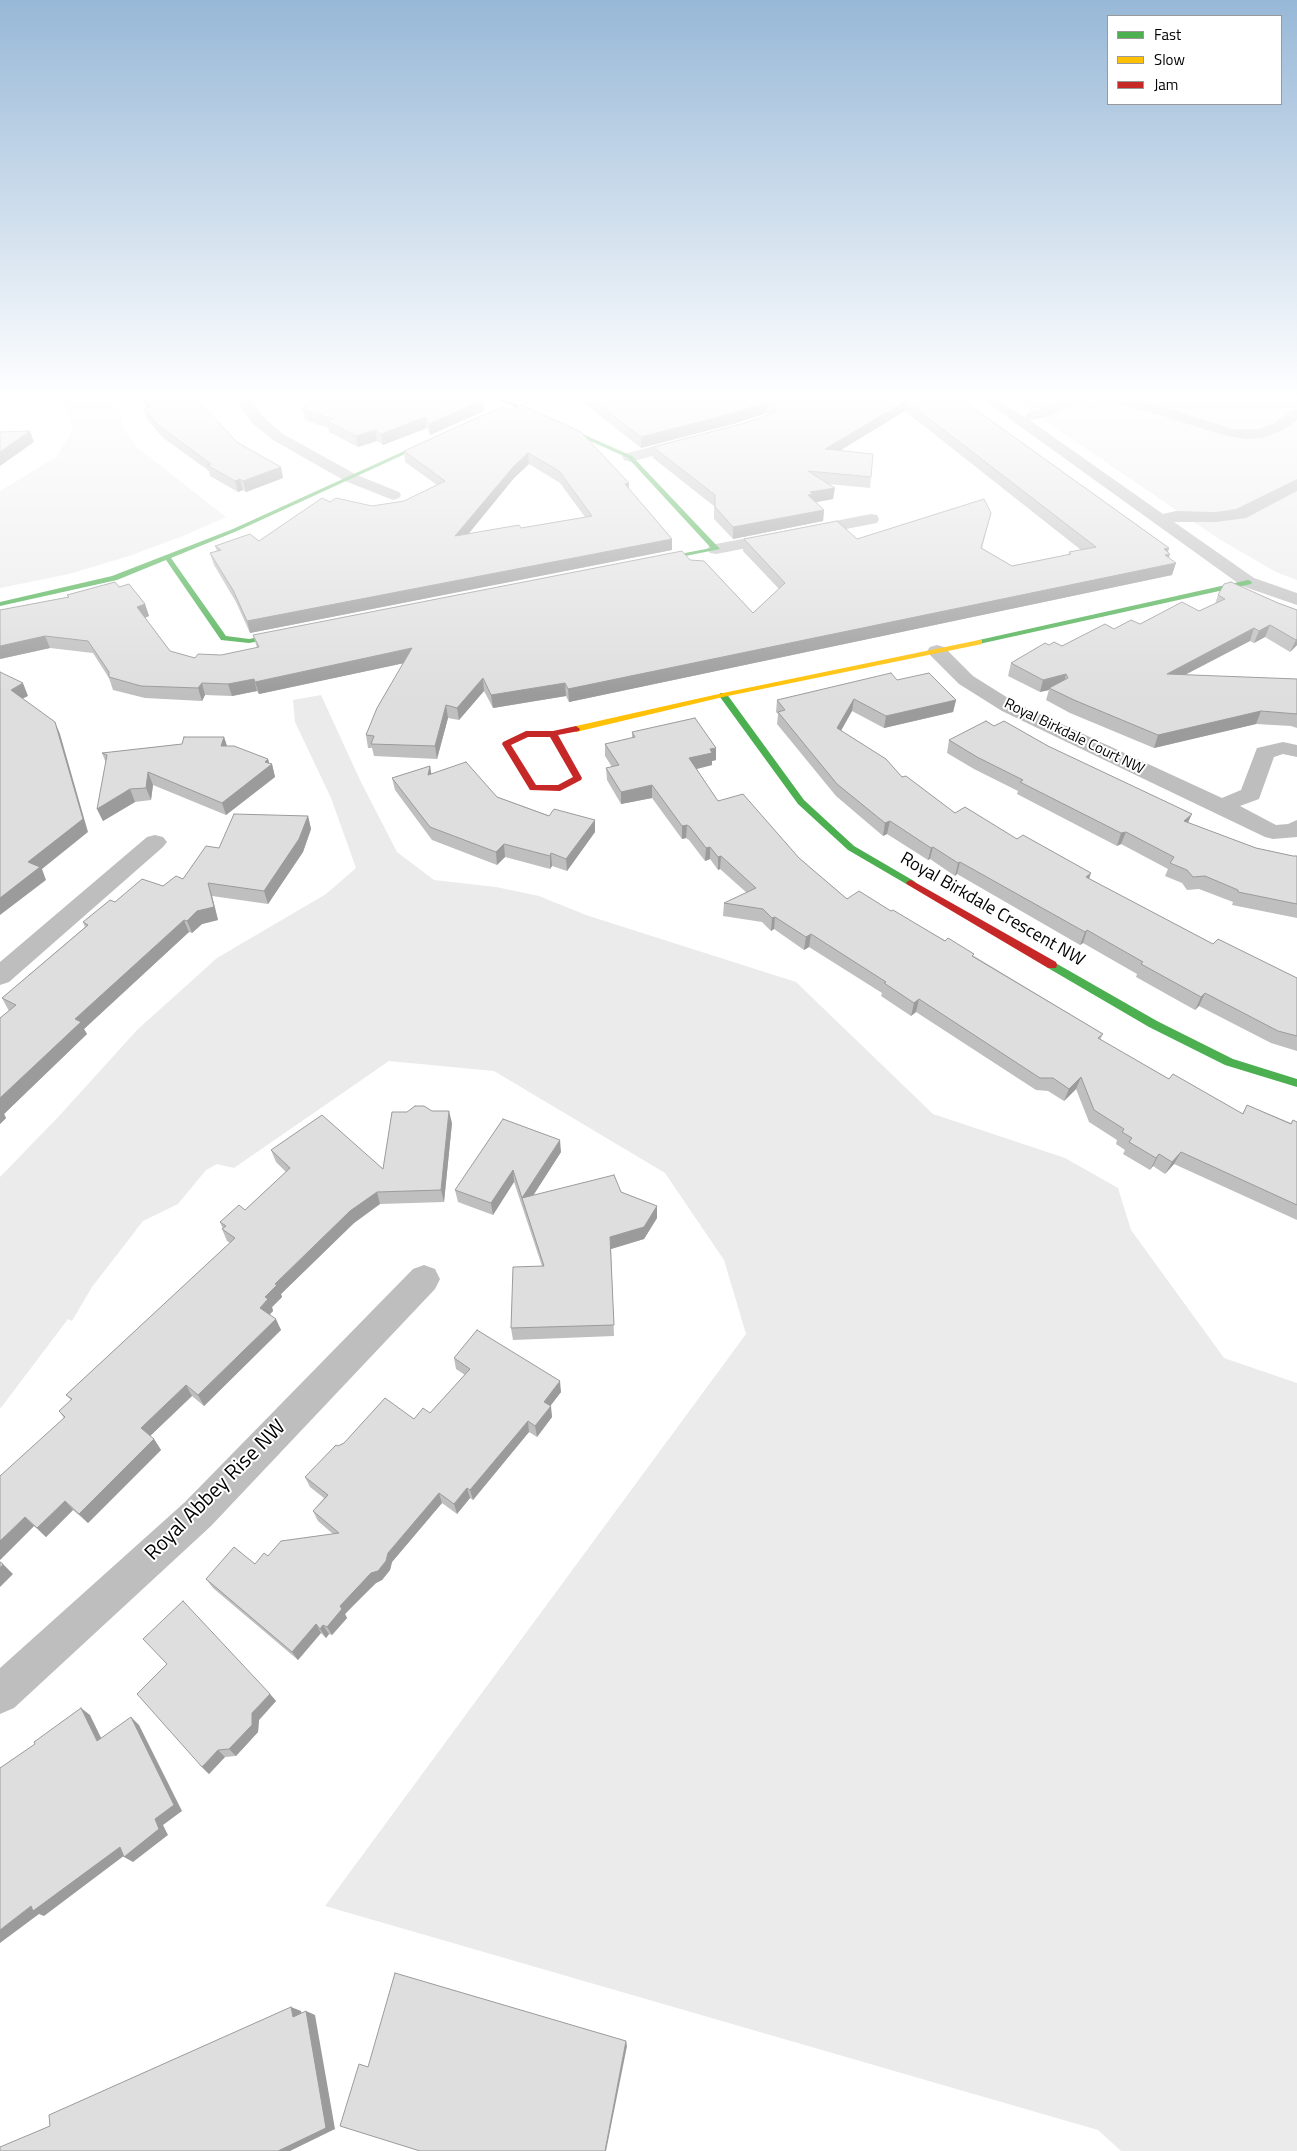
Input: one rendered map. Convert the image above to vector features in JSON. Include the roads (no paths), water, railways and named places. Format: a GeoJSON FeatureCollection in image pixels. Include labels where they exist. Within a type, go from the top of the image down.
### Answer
{"type":"FeatureCollection","features":[{"type":"Feature","properties":{"kind":"street"},"geometry":{"type":"LineString","coordinates":[[0,604],[114,578],[235,530],[314,494]]}},
{"type":"Feature","properties":{"kind":"street"},"geometry":{"type":"LineString","coordinates":[[665,494],[716,549]]}},
{"type":"Feature","properties":{"kind":"street"},"geometry":{"type":"LineString","coordinates":[[1125,494],[1248,582],[1297,599]]}},
{"type":"Feature","properties":{"kind":"street"},"geometry":{"type":"LineString","coordinates":[[1161,520],[1176,516],[1216,517],[1240,514],[1279,494]]}},
{"type":"Feature","properties":{"kind":"street"},"geometry":{"type":"LineString","coordinates":[[638,564],[871,518]]}},
{"type":"Feature","properties":{"kind":"street"},"geometry":{"type":"LineString","coordinates":[[167,557],[224,638],[249,641],[298,631]]}},
{"type":"Feature","properties":{"kind":"street"},"geometry":{"type":"LineString","coordinates":[[553,734],[578,778],[560,788],[533,788],[506,744],[526,734],[553,734],[723,695],[936,651],[1248,582]]}},
{"type":"Feature","properties":{"kind":"street","name":"Royal Birkdale Court NW"},"geometry":{"type":"LineString","coordinates":[[936,651],[966,680],[1009,707],[1273,832],[1296,830],[1297,827]]}},
{"type":"Feature","properties":{"kind":"street","name":"Royal Birkdale Crescent NW"},"geometry":{"type":"LineString","coordinates":[[723,695],[801,802],[851,848],[1153,1024],[1229,1062],[1297,1084]]}},
{"type":"Feature","properties":{"kind":"street"},"geometry":{"type":"LineString","coordinates":[[1221,806],[1251,794],[1265,753],[1283,748],[1297,752]]}},
{"type":"Feature","properties":{"kind":"street"},"geometry":{"type":"LineString","coordinates":[[0,976],[156,842]]}},
{"type":"Feature","properties":{"kind":"street","name":"Royal Abbey Rise NW"},"geometry":{"type":"LineString","coordinates":[[0,1694],[198,1514],[424,1279]]}}]}
